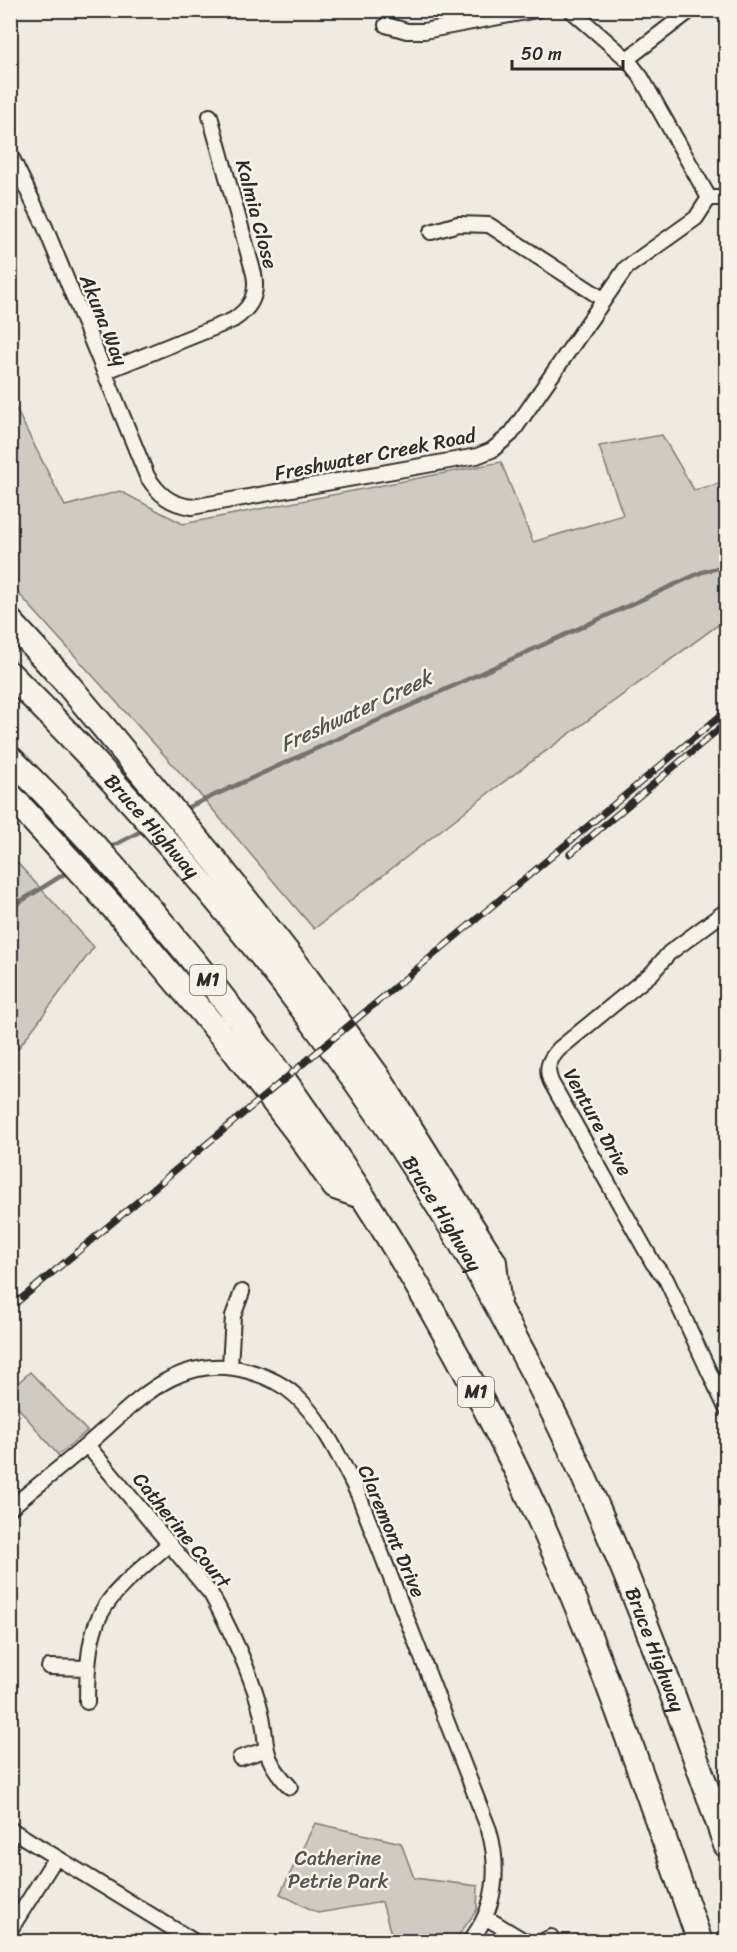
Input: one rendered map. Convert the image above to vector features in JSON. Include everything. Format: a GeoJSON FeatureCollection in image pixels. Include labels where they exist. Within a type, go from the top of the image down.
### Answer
{"type":"FeatureCollection","features":[{"type":"Feature","properties":{"kind":"highway"},"geometry":{"type":"LineString","coordinates":[[10,621],[150,782],[206,868]]}},
{"type":"Feature","properties":{"kind":"highway","name":"Bruce Highway"},"geometry":{"type":"LineString","coordinates":[[10,675],[129,795],[206,868],[274,969],[407,1157],[499,1309],[558,1424],[638,1602],[682,1717],[726,1845]]}},
{"type":"Feature","properties":{"kind":"highway","name":"M1"},"geometry":{"type":"LineString","coordinates":[[10,758],[76,826],[145,903],[216,990],[296,1097],[361,1196],[457,1356],[536,1513],[613,1698],[700,1941]]}},
{"type":"Feature","properties":{"kind":"highway"},"geometry":{"type":"LineString","coordinates":[[10,795],[121,916],[251,1072],[334,1187],[361,1196]]}},
{"type":"Feature","properties":{"kind":"street"},"geometry":{"type":"LineString","coordinates":[[386,25],[407,31],[424,32],[537,10]]}},
{"type":"Feature","properties":{"kind":"street"},"geometry":{"type":"LineString","coordinates":[[571,10],[627,59],[641,77],[709,198],[726,198]]}},
{"type":"Feature","properties":{"kind":"street"},"geometry":{"type":"LineString","coordinates":[[627,59],[692,10]]}},
{"type":"Feature","properties":{"kind":"street","name":"Kalmia Close"},"geometry":{"type":"LineString","coordinates":[[104,372],[233,320],[250,306],[255,295],[254,274],[210,116]]}},
{"type":"Feature","properties":{"kind":"street","name":"Akuna Way"},"geometry":{"type":"LineString","coordinates":[[10,154],[45,227],[147,476],[165,498]]}},
{"type":"Feature","properties":{"kind":"street","name":"Freshwater Creek Road"},"geometry":{"type":"LineString","coordinates":[[165,498],[177,505],[210,506],[477,456],[492,450],[511,434],[630,263],[696,218],[709,198]]}},
{"type":"Feature","properties":{"kind":"street"},"geometry":{"type":"LineString","coordinates":[[431,232],[458,224],[489,225],[603,299]]}},
{"type":"Feature","properties":{"kind":"street","name":"Venture Drive"},"geometry":{"type":"LineString","coordinates":[[726,911],[669,953],[652,973],[559,1049],[550,1061],[548,1069],[550,1082],[653,1263],[666,1279],[726,1408]]}},
{"type":"Feature","properties":{"kind":"street"},"geometry":{"type":"LineString","coordinates":[[230,1366],[233,1316],[242,1292]]}},
{"type":"Feature","properties":{"kind":"street","name":"Claremont Drive"},"geometry":{"type":"LineString","coordinates":[[10,1508],[161,1384],[181,1373],[203,1366],[230,1366],[263,1375],[295,1396],[309,1410],[359,1496],[489,1830],[495,1851],[494,1892],[485,1917],[469,1941]]}},
{"type":"Feature","properties":{"kind":"street","name":"Catherine Court"},"geometry":{"type":"LineString","coordinates":[[87,1444],[168,1545],[211,1594],[259,1704],[265,1750],[270,1764],[290,1787]]}},
{"type":"Feature","properties":{"kind":"street"},"geometry":{"type":"LineString","coordinates":[[87,1702],[90,1643],[99,1615],[107,1600],[168,1545]]}},
{"type":"Feature","properties":{"kind":"street"},"geometry":{"type":"LineString","coordinates":[[49,1667],[87,1668]]}},
{"type":"Feature","properties":{"kind":"street"},"geometry":{"type":"LineString","coordinates":[[240,1758],[265,1750]]}},
{"type":"Feature","properties":{"kind":"street"},"geometry":{"type":"LineString","coordinates":[[10,1828],[195,1941]]}},
{"type":"Feature","properties":{"kind":"street"},"geometry":{"type":"LineString","coordinates":[[10,1930],[56,1857]]}},
{"type":"Feature","properties":{"kind":"street"},"geometry":{"type":"LineString","coordinates":[[485,1917],[526,1941]]}},
{"type":"Feature","properties":{"kind":"green space"},"geometry":{"type":"Polygon","coordinates":[[[10,397],[65,506],[120,491],[183,524],[501,462],[533,542],[623,515],[599,446],[662,435],[694,490],[726,482],[726,619],[490,792],[314,929],[202,797],[11,585],[10,397]]]}},
{"type":"Feature","properties":{"kind":"green space"},"geometry":{"type":"Polygon","coordinates":[[[11,856],[94,947],[11,1058],[11,856]]]}},
{"type":"Feature","properties":{"kind":"green space"},"geometry":{"type":"Polygon","coordinates":[[[30,1372],[87,1431],[58,1455],[11,1399],[11,1389],[30,1372]]]}},
{"type":"Feature","properties":{"kind":"green space","name":"Catherine Petrie Park"},"geometry":{"type":"Polygon","coordinates":[[[315,1823],[401,1843],[414,1878],[478,1886],[477,1910],[458,1936],[450,1941],[393,1941],[382,1902],[318,1913],[280,1894],[315,1823]]]}},
{"type":"Feature","properties":{"kind":"waterway","name":"Freshwater Creek"},"geometry":{"type":"LineString","coordinates":[[182,810],[702,572],[726,566]]}},
{"type":"Feature","properties":{"kind":"waterway","name":"Freshwater Creek"},"geometry":{"type":"LineString","coordinates":[[107,849],[145,829]]}},
{"type":"Feature","properties":{"kind":"waterway","name":"Freshwater Creek"},"geometry":{"type":"LineString","coordinates":[[10,908],[69,871]]}},
{"type":"Feature","properties":{"kind":"railway"},"geometry":{"type":"LineString","coordinates":[[10,1308],[726,711]]}},
{"type":"Feature","properties":{"kind":"railway"},"geometry":{"type":"LineString","coordinates":[[570,854],[726,723]]}}]}
